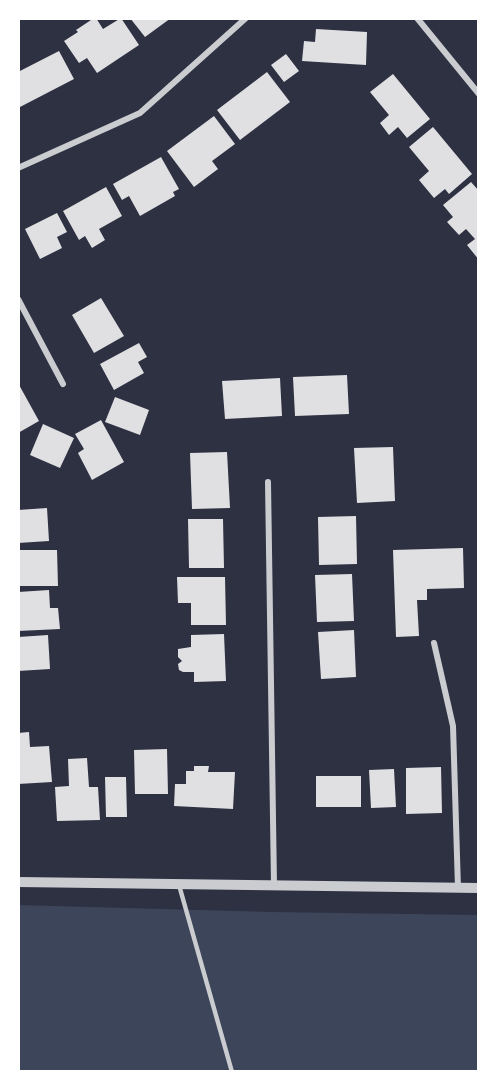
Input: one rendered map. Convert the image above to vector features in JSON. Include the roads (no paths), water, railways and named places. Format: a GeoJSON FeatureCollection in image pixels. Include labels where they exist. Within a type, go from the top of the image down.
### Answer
{"type":"FeatureCollection","features":[{"type":"Feature","properties":{"kind":"street"},"geometry":{"type":"LineString","coordinates":[[18,168],[140,113],[246,18]]}},
{"type":"Feature","properties":{"kind":"street"},"geometry":{"type":"LineString","coordinates":[[417,18],[479,94]]}},
{"type":"Feature","properties":{"kind":"street"},"geometry":{"type":"LineString","coordinates":[[18,299],[63,384]]}},
{"type":"Feature","properties":{"kind":"street"},"geometry":{"type":"LineString","coordinates":[[268,482],[274,885]]}},
{"type":"Feature","properties":{"kind":"street"},"geometry":{"type":"LineString","coordinates":[[434,643],[453,726],[458,888]]}},
{"type":"Feature","properties":{"kind":"street"},"geometry":{"type":"LineString","coordinates":[[18,882],[479,888]]}},
{"type":"Feature","properties":{"kind":"lane"},"geometry":{"type":"LineString","coordinates":[[179,885],[232,1072]]}}]}
